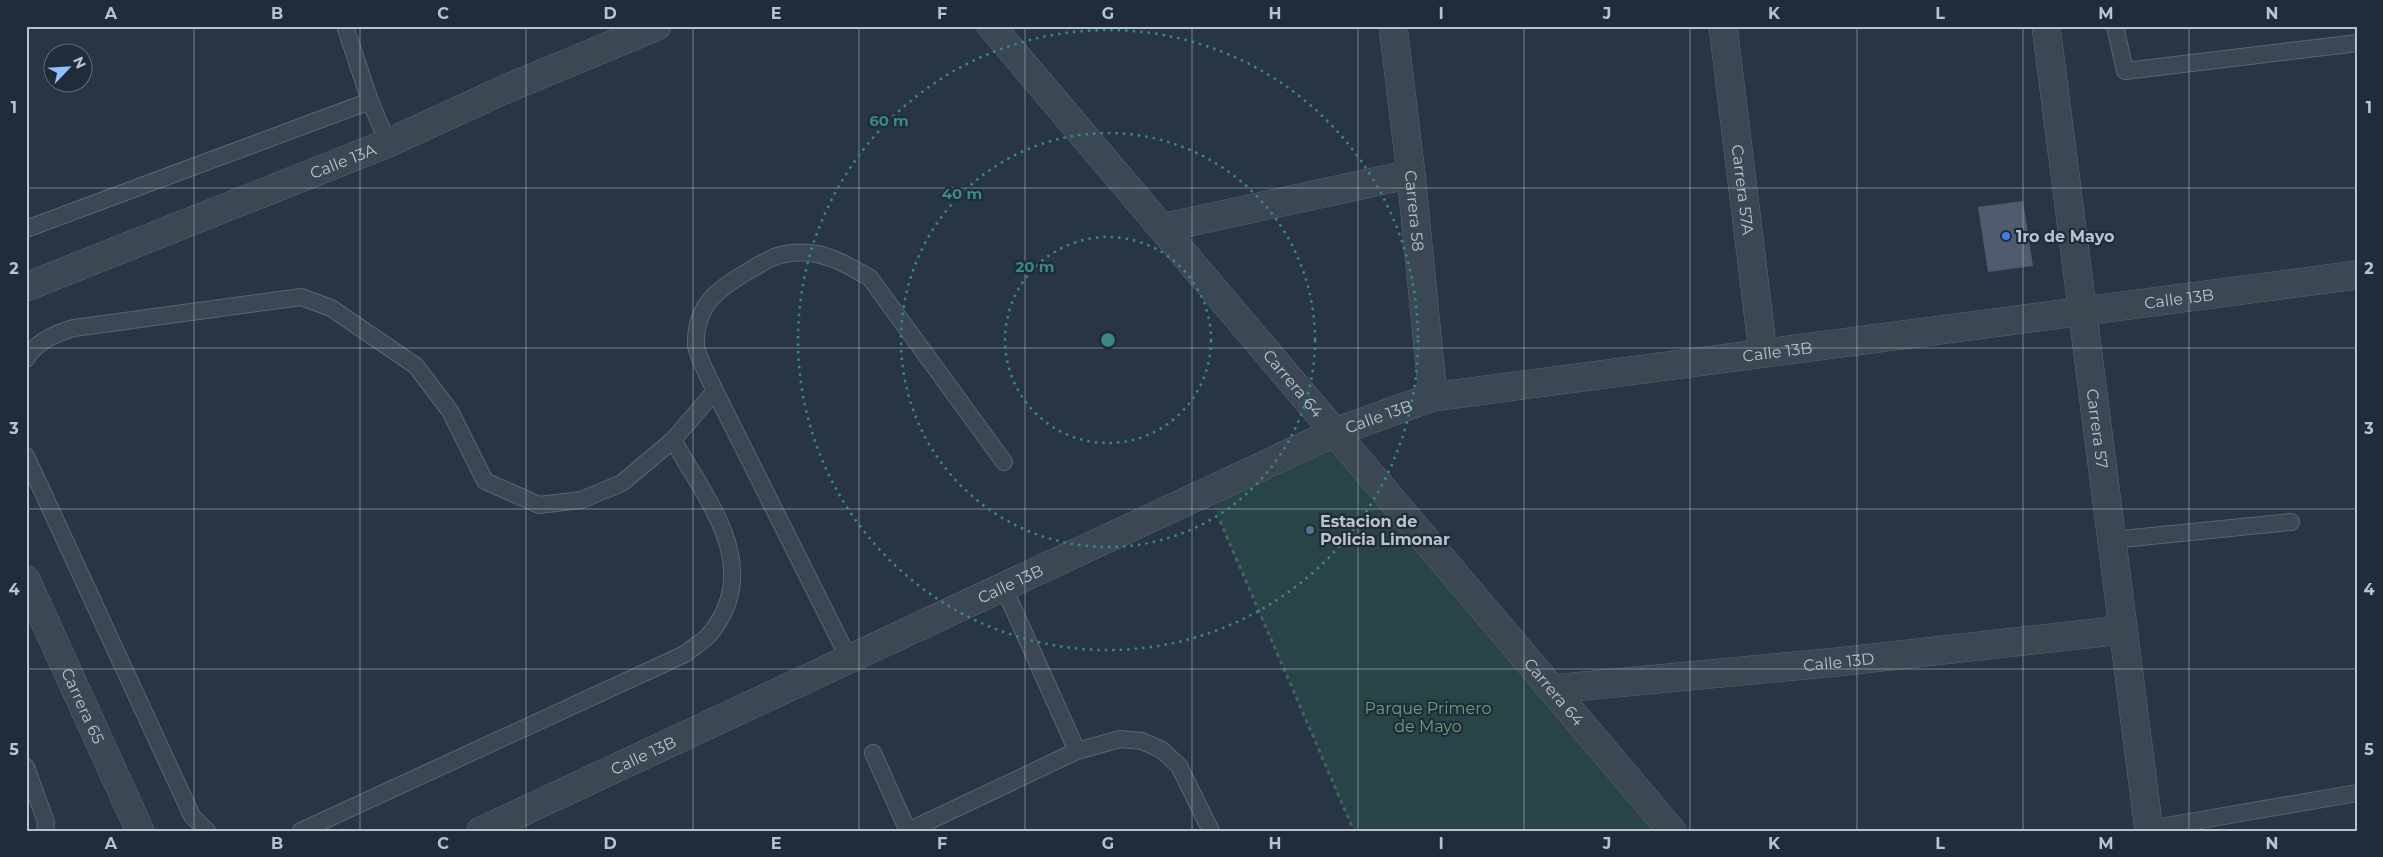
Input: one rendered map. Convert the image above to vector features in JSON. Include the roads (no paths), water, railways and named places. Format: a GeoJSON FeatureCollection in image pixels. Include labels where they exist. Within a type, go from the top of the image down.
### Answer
{"type":"FeatureCollection","features":[{"type":"Feature","properties":{"kind":"street","name":"Calle 13A"},"geometry":{"type":"LineString","coordinates":[[26,287],[388,143],[508,88],[657,26]]}},
{"type":"Feature","properties":{"kind":"street","name":"Carrera 64"},"geometry":{"type":"LineString","coordinates":[[991,26],[1672,831]]}},
{"type":"Feature","properties":{"kind":"street","name":"Carrera 58"},"geometry":{"type":"LineString","coordinates":[[1393,26],[1411,174],[1433,397]]}},
{"type":"Feature","properties":{"kind":"street","name":"Carrera 57A"},"geometry":{"type":"LineString","coordinates":[[1723,26],[1763,354]]}},
{"type":"Feature","properties":{"kind":"street","name":"Carrera 57"},"geometry":{"type":"LineString","coordinates":[[2046,26],[2149,830]]}},
{"type":"Feature","properties":{"kind":"street"},"geometry":{"type":"LineString","coordinates":[[1162,228],[1411,174]]}},
{"type":"Feature","properties":{"kind":"street","name":"Calle 13B"},"geometry":{"type":"LineString","coordinates":[[481,831],[1335,432],[1433,397],[2357,275]]}},
{"type":"Feature","properties":{"kind":"street","name":"Carrera 65"},"geometry":{"type":"LineString","coordinates":[[26,580],[140,831]]}},
{"type":"Feature","properties":{"kind":"street","name":"Calle 13D"},"geometry":{"type":"LineString","coordinates":[[1552,690],[1837,662],[2123,630]]}},
{"type":"Feature","properties":{"kind":"lane"},"geometry":{"type":"LineString","coordinates":[[345,26],[370,101],[388,143]]}},
{"type":"Feature","properties":{"kind":"lane"},"geometry":{"type":"LineString","coordinates":[[2115,26],[2125,71],[2357,43]]}},
{"type":"Feature","properties":{"kind":"lane"},"geometry":{"type":"LineString","coordinates":[[26,228],[370,101]]}},
{"type":"Feature","properties":{"kind":"lane"},"geometry":{"type":"LineString","coordinates":[[849,659],[715,391],[696,347],[698,325],[706,304],[721,287],[778,254],[811,253],[842,262],[870,278],[1004,462]]}},
{"type":"Feature","properties":{"kind":"lane"},"geometry":{"type":"LineString","coordinates":[[26,359],[30,352],[53,334],[74,328],[301,297],[332,308],[416,366],[450,411],[485,481],[539,505],[582,500],[622,483],[672,440],[715,391]]}},
{"type":"Feature","properties":{"kind":"lane"},"geometry":{"type":"LineString","coordinates":[[301,831],[684,654],[708,636],[725,612],[733,583],[732,553],[721,525],[672,440]]}},
{"type":"Feature","properties":{"kind":"lane"},"geometry":{"type":"LineString","coordinates":[[26,456],[192,816],[207,831]]}},
{"type":"Feature","properties":{"kind":"lane"},"geometry":{"type":"LineString","coordinates":[[2112,540],[2291,522]]}},
{"type":"Feature","properties":{"kind":"lane"},"geometry":{"type":"LineString","coordinates":[[1004,588],[1077,751]]}},
{"type":"Feature","properties":{"kind":"lane"},"geometry":{"type":"LineString","coordinates":[[873,753],[908,831],[1077,751],[1120,739],[1142,741],[1162,750],[1179,766],[1211,831]]}},
{"type":"Feature","properties":{"kind":"lane"},"geometry":{"type":"LineString","coordinates":[[26,768],[46,822],[45,831]]}},
{"type":"Feature","properties":{"kind":"lane"},"geometry":{"type":"LineString","coordinates":[[2149,830],[2357,792]]}},
{"type":"Feature","properties":{"kind":"place","name":"1ro de Mayo"},"geometry":{"type":"Point","coordinates":[2006,236]}},
{"type":"Feature","properties":{"kind":"place","name":"Estacion de Policia Limonar"},"geometry":{"type":"Point","coordinates":[1310,530]}},
{"type":"Feature","properties":{"kind":"park label","name":"Parque Primero de Mayo"},"geometry":{"type":"Point","coordinates":[1428,717]}}]}
